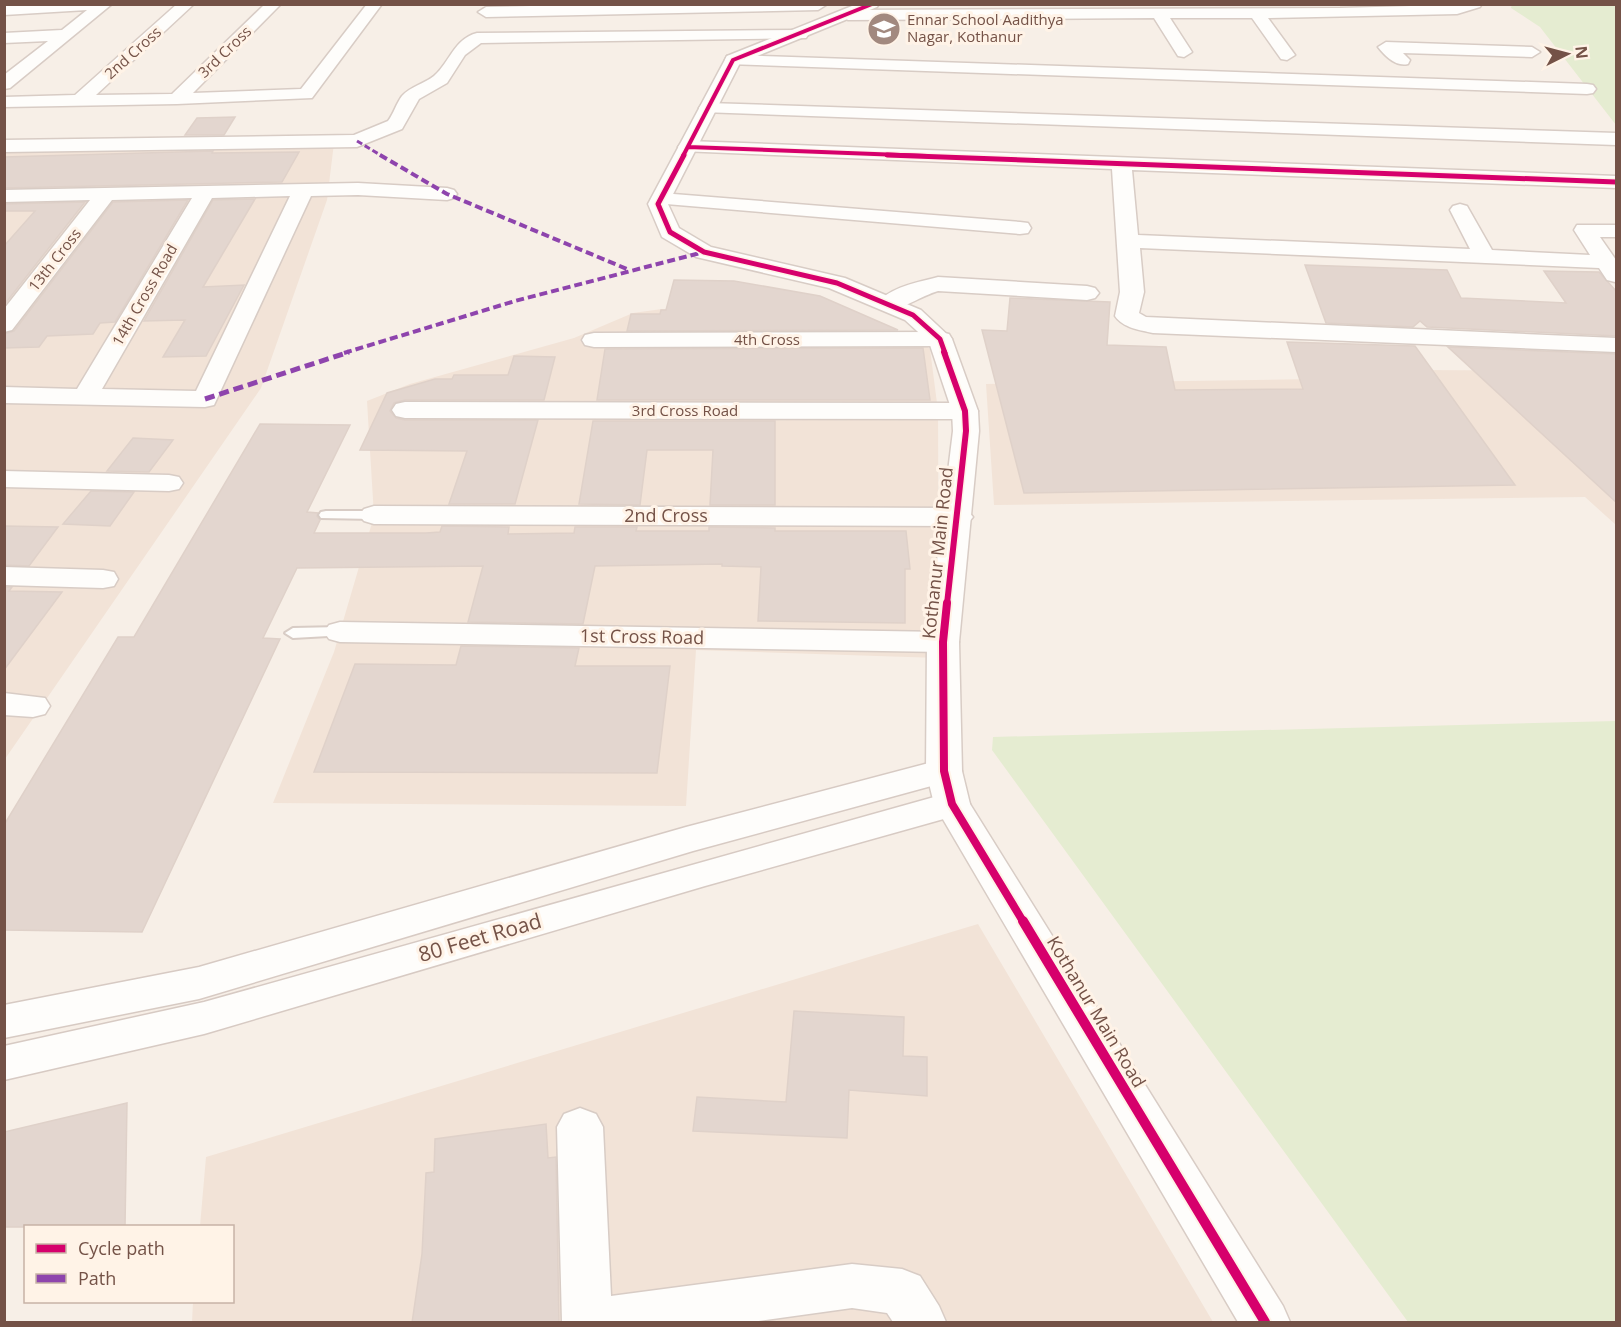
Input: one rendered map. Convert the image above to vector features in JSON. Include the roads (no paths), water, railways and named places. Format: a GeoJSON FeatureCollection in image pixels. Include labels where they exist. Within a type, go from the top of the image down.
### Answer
{"type":"FeatureCollection","features":[{"type":"Feature","properties":{"kind":"street","name":"2nd Cross"},"geometry":{"type":"LineString","coordinates":[[79,101],[187,4]]}},
{"type":"Feature","properties":{"kind":"street","name":"3rd Cross"},"geometry":{"type":"LineString","coordinates":[[177,99],[274,4]]}},
{"type":"Feature","properties":{"kind":"street"},"geometry":{"type":"LineString","coordinates":[[4,102],[306,94],[375,4]]}},
{"type":"Feature","properties":{"kind":"street"},"geometry":{"type":"LineString","coordinates":[[477,38],[475,37],[488,8],[818,5],[859,8],[1159,14],[1340,13],[1457,9],[1475,4]]}},
{"type":"Feature","properties":{"kind":"street"},"geometry":{"type":"LineString","coordinates":[[4,10],[104,5]]}},
{"type":"Feature","properties":{"kind":"street"},"geometry":{"type":"LineString","coordinates":[[4,84],[104,5]]}},
{"type":"Feature","properties":{"kind":"street"},"geometry":{"type":"LineString","coordinates":[[859,8],[733,60],[661,199],[1020,228]]}},
{"type":"Feature","properties":{"kind":"street"},"geometry":{"type":"LineString","coordinates":[[1411,10],[1432,33]]}},
{"type":"Feature","properties":{"kind":"street"},"geometry":{"type":"LineString","coordinates":[[1256,13],[1287,55]]}},
{"type":"Feature","properties":{"kind":"street"},"geometry":{"type":"LineString","coordinates":[[1340,13],[1359,27]]}},
{"type":"Feature","properties":{"kind":"street"},"geometry":{"type":"LineString","coordinates":[[1159,14],[1184,52]]}},
{"type":"Feature","properties":{"kind":"street"},"geometry":{"type":"LineString","coordinates":[[4,146],[357,141],[395,125],[406,103],[413,95],[441,79],[459,52],[477,38],[800,34]]}},
{"type":"Feature","properties":{"kind":"street"},"geometry":{"type":"LineString","coordinates":[[4,38],[66,35]]}},
{"type":"Feature","properties":{"kind":"street"},"geometry":{"type":"LineString","coordinates":[[1402,60],[1381,43],[1532,52]]}},
{"type":"Feature","properties":{"kind":"street"},"geometry":{"type":"LineString","coordinates":[[733,60],[1587,89]]}},
{"type":"Feature","properties":{"kind":"street"},"geometry":{"type":"LineString","coordinates":[[1361,83],[1374,99]]}},
{"type":"Feature","properties":{"kind":"street"},"geometry":{"type":"LineString","coordinates":[[708,108],[1617,139]]}},
{"type":"Feature","properties":{"kind":"street"},"geometry":{"type":"LineString","coordinates":[[1386,115],[1425,177]]}},
{"type":"Feature","properties":{"kind":"street"},"geometry":{"type":"LineString","coordinates":[[688,147],[1425,177],[1617,182]]}},
{"type":"Feature","properties":{"kind":"street"},"geometry":{"type":"LineString","coordinates":[[1122,164],[1132,292],[1127,316],[1138,322],[1153,326],[1617,345]]}},
{"type":"Feature","properties":{"kind":"street"},"geometry":{"type":"LineString","coordinates":[[4,196],[358,189],[447,194]]}},
{"type":"Feature","properties":{"kind":"street"},"geometry":{"type":"LineString","coordinates":[[4,395],[205,399],[303,191]]}},
{"type":"Feature","properties":{"kind":"street","name":"14th Cross Road"},"geometry":{"type":"LineString","coordinates":[[85,397],[205,193]]}},
{"type":"Feature","properties":{"kind":"street","name":"13th Cross"},"geometry":{"type":"LineString","coordinates":[[4,325],[105,195]]}},
{"type":"Feature","properties":{"kind":"street","name":"Kothanur Main Road"},"geometry":{"type":"LineString","coordinates":[[661,199],[658,204],[670,232],[704,252],[837,283],[913,315],[940,339],[965,411],[966,431],[943,642],[948,788],[1265,1323]]}},
{"type":"Feature","properties":{"kind":"street"},"geometry":{"type":"LineString","coordinates":[[1460,210],[1485,257]]}},
{"type":"Feature","properties":{"kind":"street"},"geometry":{"type":"LineString","coordinates":[[1612,269],[1585,230],[1617,231]]}},
{"type":"Feature","properties":{"kind":"street"},"geometry":{"type":"LineString","coordinates":[[1127,241],[1485,257],[1612,269]]}},
{"type":"Feature","properties":{"kind":"street"},"geometry":{"type":"LineString","coordinates":[[889,304],[915,290],[938,284],[1087,293]]}},
{"type":"Feature","properties":{"kind":"street","name":"4th Cross"},"geometry":{"type":"LineString","coordinates":[[594,340],[940,339]]}},
{"type":"Feature","properties":{"kind":"street","name":"3rd Cross Road"},"geometry":{"type":"LineString","coordinates":[[405,410],[965,411]]}},
{"type":"Feature","properties":{"kind":"street"},"geometry":{"type":"LineString","coordinates":[[4,479],[169,483]]}},
{"type":"Feature","properties":{"kind":"street","name":"2nd Cross"},"geometry":{"type":"LineString","coordinates":[[374,516],[958,517]]}},
{"type":"Feature","properties":{"kind":"street"},"geometry":{"type":"LineString","coordinates":[[4,576],[104,579]]}},
{"type":"Feature","properties":{"kind":"street","name":"1st Cross Road"},"geometry":{"type":"LineString","coordinates":[[340,632],[943,642]]}},
{"type":"Feature","properties":{"kind":"street","name":"80 Feet Road"},"geometry":{"type":"LineString","coordinates":[[4,1022],[199,982],[686,840],[948,788]]}},
{"type":"Feature","properties":{"kind":"street","name":"80 Feet Road"},"geometry":{"type":"LineString","coordinates":[[4,1063],[204,1018],[679,881],[948,788]]}},
{"type":"Feature","properties":{"kind":"street"},"geometry":{"type":"LineString","coordinates":[[580,1127],[587,1323],[852,1286],[902,1292],[921,1323]]}},
{"type":"Feature","properties":{"kind":"lane"},"geometry":{"type":"LineString","coordinates":[[326,515],[374,516]]}},
{"type":"Feature","properties":{"kind":"lane"},"geometry":{"type":"LineString","coordinates":[[293,633],[340,632]]}},
{"type":"Feature","properties":{"kind":"place","name":"Ennar School Aadithya Nagar, Kothanur"},"geometry":{"type":"Point","coordinates":[884,29]}}]}
